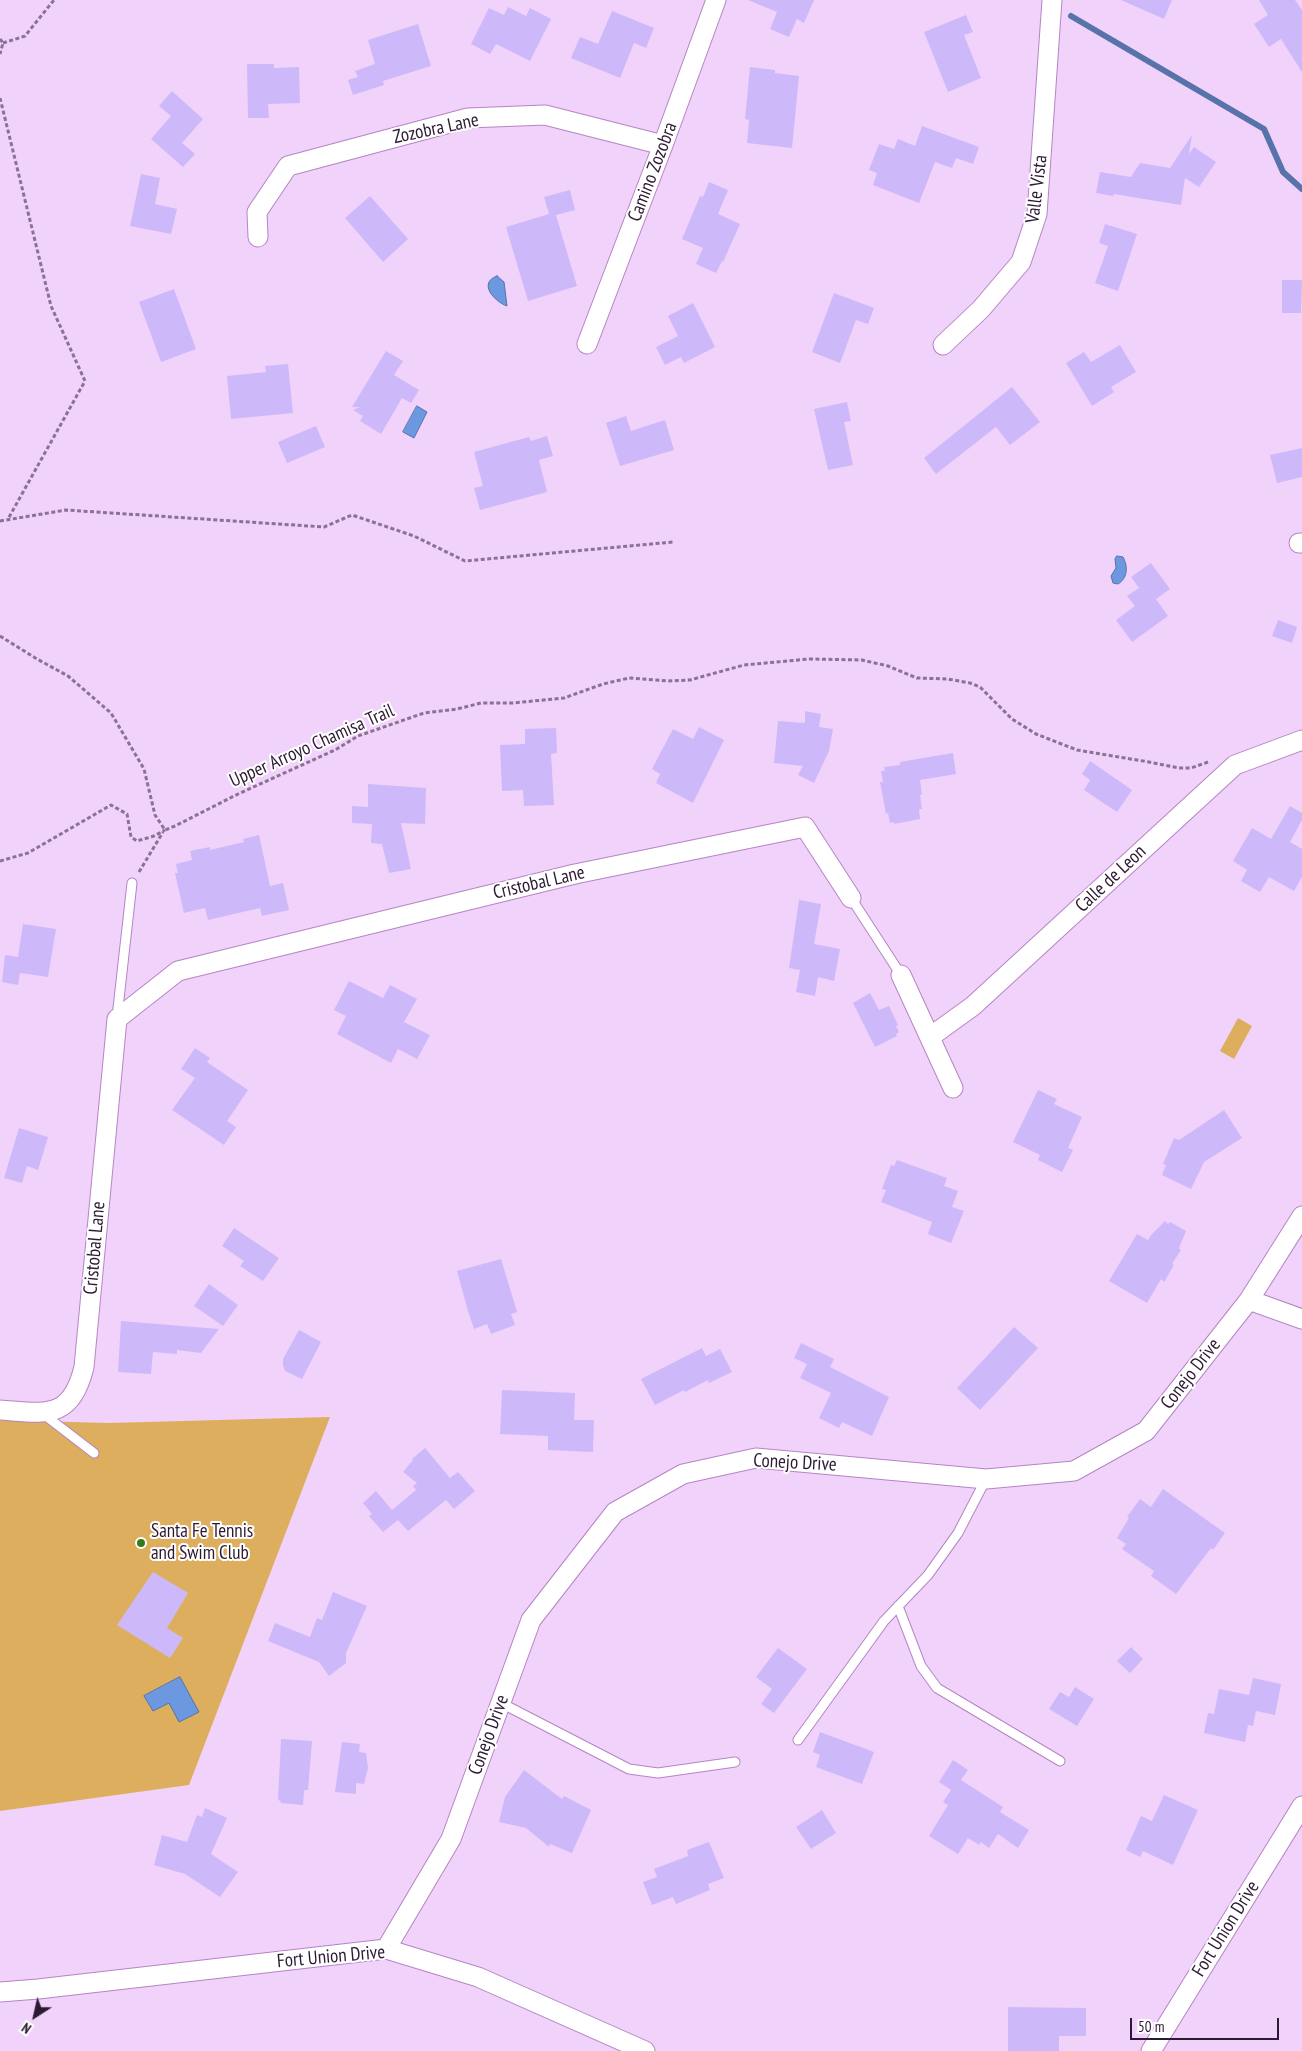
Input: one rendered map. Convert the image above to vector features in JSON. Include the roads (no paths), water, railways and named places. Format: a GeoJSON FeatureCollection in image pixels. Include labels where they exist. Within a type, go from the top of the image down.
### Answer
{"type":"FeatureCollection","features":[{"type":"Feature","properties":{"kind":"street","name":"Camino Zozobra"},"geometry":{"type":"LineString","coordinates":[[587,344],[716,0]]}},
{"type":"Feature","properties":{"kind":"street","name":"Valle Vista"},"geometry":{"type":"LineString","coordinates":[[943,345],[981,309],[1021,262],[1037,214],[1052,0]]}},
{"type":"Feature","properties":{"kind":"street","name":"Zozobra Lane"},"geometry":{"type":"LineString","coordinates":[[258,237],[257,212],[288,166],[468,118],[545,115],[663,145]]}},
{"type":"Feature","properties":{"kind":"street","name":"Calle de Leon"},"geometry":{"type":"LineString","coordinates":[[930,1037],[973,1006],[1235,765],[1302,740]]}},
{"type":"Feature","properties":{"kind":"street","name":"Cristobal Lane"},"geometry":{"type":"LineString","coordinates":[[0,1410],[42,1412],[57,1409],[68,1403],[80,1384],[84,1367],[117,1019],[178,971],[574,874],[805,827],[851,898]]}},
{"type":"Feature","properties":{"kind":"street"},"geometry":{"type":"LineString","coordinates":[[901,975],[953,1088]]}},
{"type":"Feature","properties":{"kind":"street","name":"Conejo Drive"},"geometry":{"type":"LineString","coordinates":[[386,1949],[451,1839],[531,1620],[616,1512],[683,1474],[756,1458],[986,1479],[1074,1471],[1146,1431],[1249,1300],[1302,1216]]}},
{"type":"Feature","properties":{"kind":"street"},"geometry":{"type":"LineString","coordinates":[[1249,1300],[1302,1319]]}},
{"type":"Feature","properties":{"kind":"street","name":"Fort Union Drive"},"geometry":{"type":"LineString","coordinates":[[1151,2051],[1302,1806]]}},
{"type":"Feature","properties":{"kind":"street","name":"Fort Union Drive"},"geometry":{"type":"LineString","coordinates":[[0,1992],[386,1949],[478,1977],[645,2051]]}},
{"type":"Feature","properties":{"kind":"lane","name":"Cristobal Lane"},"geometry":{"type":"LineString","coordinates":[[117,1019],[132,883]]}},
{"type":"Feature","properties":{"kind":"lane","name":"Cristobal Lane"},"geometry":{"type":"LineString","coordinates":[[851,898],[901,975]]}},
{"type":"Feature","properties":{"kind":"lane"},"geometry":{"type":"LineString","coordinates":[[42,1412],[94,1453]]}},
{"type":"Feature","properties":{"kind":"lane"},"geometry":{"type":"LineString","coordinates":[[798,1740],[884,1621],[928,1575],[958,1534],[986,1479]]}},
{"type":"Feature","properties":{"kind":"lane"},"geometry":{"type":"LineString","coordinates":[[898,1606],[921,1666],[936,1688],[1060,1761]]}},
{"type":"Feature","properties":{"kind":"lane"},"geometry":{"type":"LineString","coordinates":[[501,1703],[629,1769],[658,1773],[734,1762]]}},
{"type":"Feature","properties":{"kind":"water"},"geometry":{"type":"Polygon","coordinates":[[[497,276],[504,282],[507,306],[493,297],[488,288],[488,283],[491,279],[497,276]]]}},
{"type":"Feature","properties":{"kind":"water"},"geometry":{"type":"Polygon","coordinates":[[[417,406],[427,412],[414,438],[403,432],[417,406]]]}},
{"type":"Feature","properties":{"kind":"water"},"geometry":{"type":"Polygon","coordinates":[[[1117,556],[1123,557],[1126,564],[1124,579],[1118,584],[1113,583],[1111,576],[1116,568],[1115,559],[1117,556]]]}},
{"type":"Feature","properties":{"kind":"water"},"geometry":{"type":"Polygon","coordinates":[[[180,1677],[199,1712],[179,1722],[169,1703],[153,1711],[144,1696],[180,1677]]]}},
{"type":"Feature","properties":{"kind":"waterway"},"geometry":{"type":"LineString","coordinates":[[1071,16],[1264,129],[1283,172],[1302,189]]}},
{"type":"Feature","properties":{"kind":"place","name":"Santa Fe Tennis and Swim Club"},"geometry":{"type":"Point","coordinates":[141,1543]}}]}
